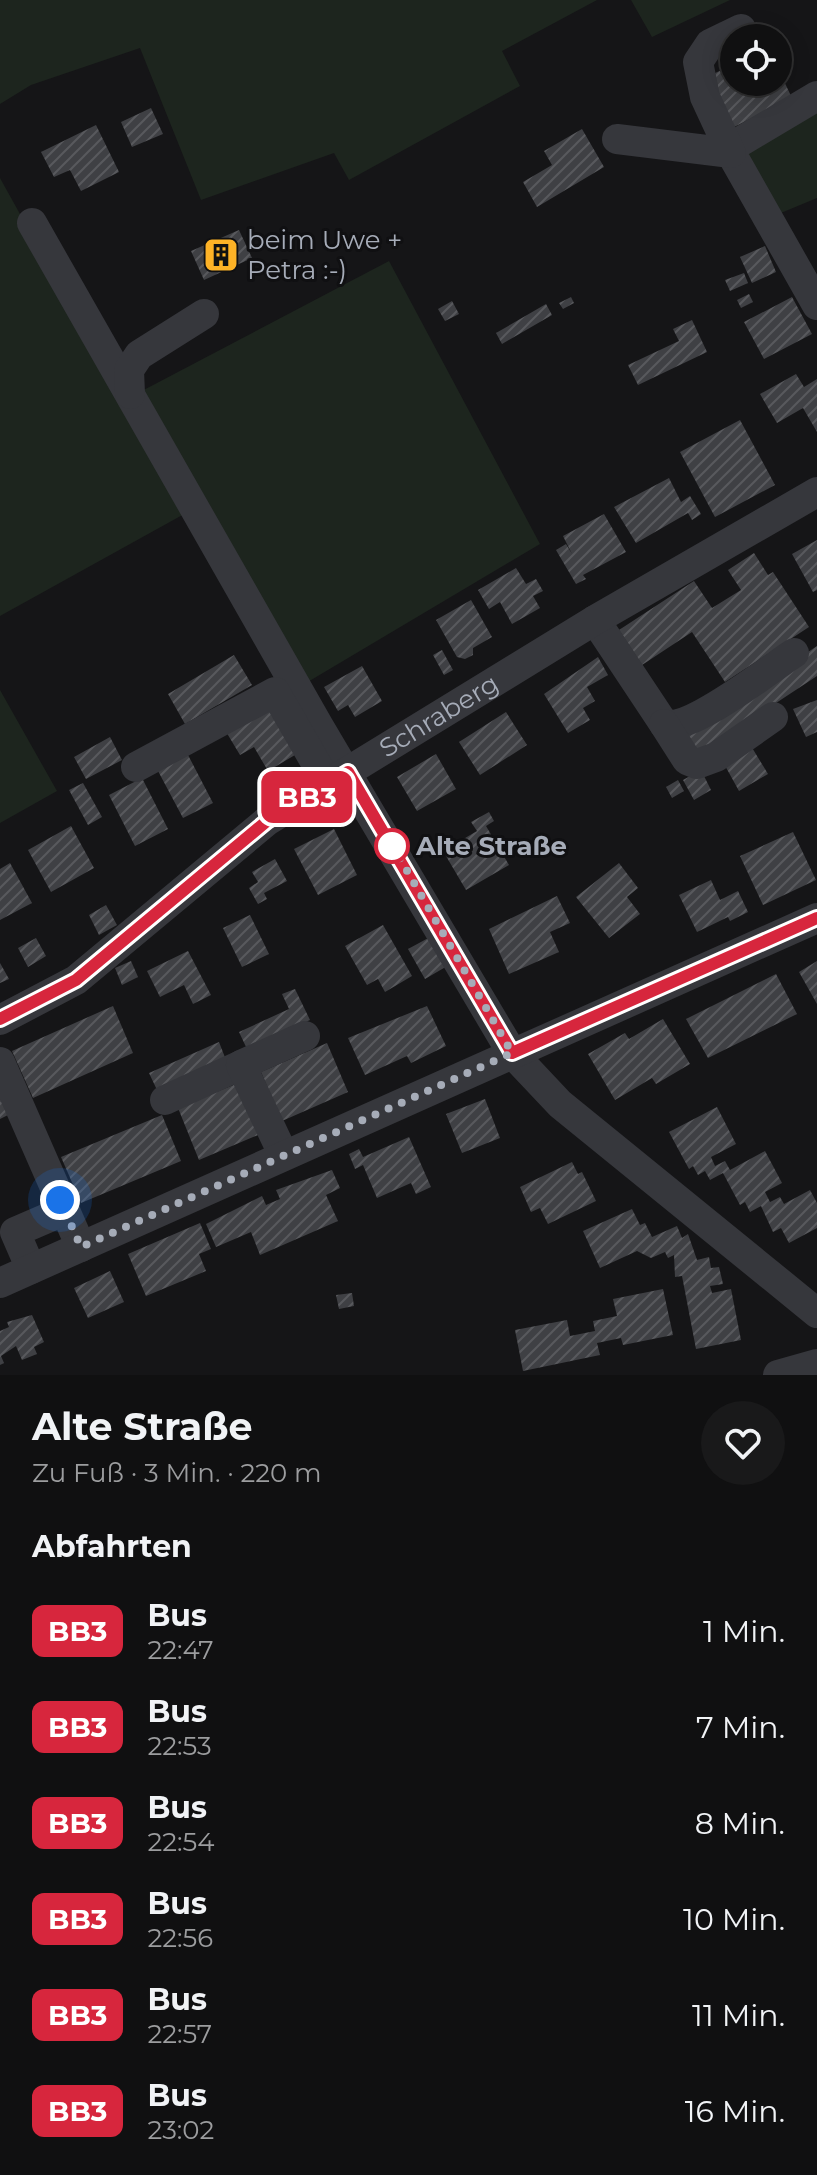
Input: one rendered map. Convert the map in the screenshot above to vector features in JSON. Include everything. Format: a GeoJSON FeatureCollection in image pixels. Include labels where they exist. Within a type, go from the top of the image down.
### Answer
{"type":"FeatureCollection","features":[{"type":"Feature","properties":{"kind":"street"},"geometry":{"type":"LineString","coordinates":[[720,39],[710,44],[698,62],[705,97],[731,153],[817,305]]}},
{"type":"Feature","properties":{"kind":"street"},"geometry":{"type":"LineString","coordinates":[[731,153],[738,143],[817,96]]}},
{"type":"Feature","properties":{"kind":"street"},"geometry":{"type":"LineString","coordinates":[[617,139],[731,153]]}},
{"type":"Feature","properties":{"kind":"street"},"geometry":{"type":"LineString","coordinates":[[32,223],[130,394],[338,778],[512,1053],[560,1104],[817,1313]]}},
{"type":"Feature","properties":{"kind":"street"},"geometry":{"type":"LineString","coordinates":[[130,394],[129,370],[139,355],[204,314]]}},
{"type":"Feature","properties":{"kind":"street","name":"Schraberg"},"geometry":{"type":"LineString","coordinates":[[0,1020],[76,980],[267,821],[595,620],[817,492]]}},
{"type":"Feature","properties":{"kind":"street"},"geometry":{"type":"LineString","coordinates":[[595,620],[687,760],[697,764],[716,757],[773,717]]}},
{"type":"Feature","properties":{"kind":"street"},"geometry":{"type":"LineString","coordinates":[[664,724],[681,725],[794,653]]}},
{"type":"Feature","properties":{"kind":"street"},"geometry":{"type":"LineString","coordinates":[[136,767],[275,692],[338,778]]}},
{"type":"Feature","properties":{"kind":"street"},"geometry":{"type":"LineString","coordinates":[[0,1283],[817,918]]}},
{"type":"Feature","properties":{"kind":"street"},"geometry":{"type":"LineString","coordinates":[[165,1100],[305,1036]]}},
{"type":"Feature","properties":{"kind":"street"},"geometry":{"type":"LineString","coordinates":[[0,1062],[81,1247]]}},
{"type":"Feature","properties":{"kind":"street"},"geometry":{"type":"LineString","coordinates":[[241,1065],[283,1154]]}},
{"type":"Feature","properties":{"kind":"street"},"geometry":{"type":"LineString","coordinates":[[31,1269],[15,1232],[59,1213]]}},
{"type":"Feature","properties":{"kind":"street"},"geometry":{"type":"LineString","coordinates":[[778,1375],[817,1364]]}},
{"type":"Feature","properties":{"kind":"shaded area"},"geometry":{"type":"Polygon","coordinates":[[[0,0],[597,0],[502,51],[520,86],[349,180],[334,153],[201,200],[140,48],[31,85],[0,104],[0,0]]]}},
{"type":"Feature","properties":{"kind":"shaded area"},"geometry":{"type":"Polygon","coordinates":[[[631,0],[730,0],[652,37],[631,0]]]}},
{"type":"Feature","properties":{"kind":"shaded area"},"geometry":{"type":"Polygon","coordinates":[[[817,110],[817,198],[776,215],[746,167],[750,147],[817,110]]]}},
{"type":"Feature","properties":{"kind":"shaded area"},"geometry":{"type":"Polygon","coordinates":[[[0,178],[186,513],[0,616],[0,178]]]}},
{"type":"Feature","properties":{"kind":"shaded area"},"geometry":{"type":"Polygon","coordinates":[[[389,261],[540,544],[301,686],[138,393],[389,261]]]}},
{"type":"Feature","properties":{"kind":"shaded area"},"geometry":{"type":"Polygon","coordinates":[[[0,690],[57,791],[0,823],[0,690]]]}},
{"type":"Feature","properties":{"kind":"building"},"geometry":{"type":"Polygon","coordinates":[[[720,71],[720,96],[792,98],[734,127],[709,76],[720,71]]]}},
{"type":"Feature","properties":{"kind":"building"},"geometry":{"type":"Polygon","coordinates":[[[151,108],[163,134],[132,147],[121,122],[151,108]]]}},
{"type":"Feature","properties":{"kind":"building"},"geometry":{"type":"Polygon","coordinates":[[[96,125],[119,172],[81,191],[70,170],[54,177],[41,152],[96,125]]]}},
{"type":"Feature","properties":{"kind":"building"},"geometry":{"type":"Polygon","coordinates":[[[582,129],[604,167],[537,207],[523,182],[552,165],[544,151],[582,129]]]}},
{"type":"Feature","properties":{"kind":"building","name":"beim Uwe + Petra :-)"},"geometry":{"type":"Polygon","coordinates":[[[239,230],[252,258],[204,280],[191,251],[239,230]]]}},
{"type":"Feature","properties":{"kind":"building"},"geometry":{"type":"Polygon","coordinates":[[[765,246],[776,272],[752,283],[740,257],[765,246]]]}},
{"type":"Feature","properties":{"kind":"building"},"geometry":{"type":"Polygon","coordinates":[[[744,273],[748,283],[730,291],[725,280],[744,273]]]}},
{"type":"Feature","properties":{"kind":"building"},"geometry":{"type":"Polygon","coordinates":[[[749,294],[753,302],[741,308],[737,300],[749,294]]]}},
{"type":"Feature","properties":{"kind":"building"},"geometry":{"type":"Polygon","coordinates":[[[571,297],[574,303],[563,309],[559,303],[571,297]]]}},
{"type":"Feature","properties":{"kind":"building"},"geometry":{"type":"Polygon","coordinates":[[[792,297],[812,334],[764,359],[744,322],[792,297]]]}},
{"type":"Feature","properties":{"kind":"building"},"geometry":{"type":"Polygon","coordinates":[[[452,301],[459,314],[445,321],[438,309],[452,301]]]}},
{"type":"Feature","properties":{"kind":"building"},"geometry":{"type":"Polygon","coordinates":[[[546,304],[552,315],[502,344],[496,333],[546,304]]]}},
{"type":"Feature","properties":{"kind":"building"},"geometry":{"type":"Polygon","coordinates":[[[692,320],[707,352],[638,385],[628,365],[679,341],[673,329],[692,320]]]}},
{"type":"Feature","properties":{"kind":"building"},"geometry":{"type":"Polygon","coordinates":[[[796,374],[804,387],[817,379],[817,432],[803,408],[777,423],[760,394],[796,374]]]}},
{"type":"Feature","properties":{"kind":"building"},"geometry":{"type":"Polygon","coordinates":[[[740,420],[775,485],[715,517],[680,452],[740,420]]]}},
{"type":"Feature","properties":{"kind":"building"},"geometry":{"type":"Polygon","coordinates":[[[669,478],[681,502],[690,496],[701,514],[692,520],[688,513],[636,543],[614,507],[669,478]]]}},
{"type":"Feature","properties":{"kind":"building"},"geometry":{"type":"Polygon","coordinates":[[[604,514],[626,552],[583,575],[586,579],[576,584],[556,550],[566,544],[572,554],[563,536],[604,514]]]}},
{"type":"Feature","properties":{"kind":"building"},"geometry":{"type":"Polygon","coordinates":[[[817,540],[817,590],[813,592],[792,554],[817,540]]]}},
{"type":"Feature","properties":{"kind":"building"},"geometry":{"type":"Polygon","coordinates":[[[754,553],[768,575],[773,572],[809,627],[725,682],[692,632],[642,665],[619,630],[694,581],[712,608],[741,590],[728,570],[754,553]]]}},
{"type":"Feature","properties":{"kind":"building"},"geometry":{"type":"Polygon","coordinates":[[[516,568],[526,584],[536,579],[543,591],[533,596],[540,608],[512,624],[500,602],[489,609],[478,590],[516,568]]]}},
{"type":"Feature","properties":{"kind":"building"},"geometry":{"type":"Polygon","coordinates":[[[471,600],[492,637],[473,648],[473,655],[465,659],[457,657],[436,620],[471,600]]]}},
{"type":"Feature","properties":{"kind":"building"},"geometry":{"type":"Polygon","coordinates":[[[817,646],[817,676],[699,754],[685,734],[817,646]]]}},
{"type":"Feature","properties":{"kind":"building"},"geometry":{"type":"Polygon","coordinates":[[[442,650],[453,670],[444,675],[433,655],[442,650]]]}},
{"type":"Feature","properties":{"kind":"building"},"geometry":{"type":"Polygon","coordinates":[[[234,655],[252,685],[185,724],[168,694],[234,655]]]}},
{"type":"Feature","properties":{"kind":"building"},"geometry":{"type":"Polygon","coordinates":[[[598,657],[608,675],[587,687],[595,701],[583,708],[590,720],[568,733],[544,694],[598,657]]]}},
{"type":"Feature","properties":{"kind":"building"},"geometry":{"type":"Polygon","coordinates":[[[362,666],[382,701],[355,717],[348,705],[338,711],[324,687],[362,666]]]}},
{"type":"Feature","properties":{"kind":"building"},"geometry":{"type":"Polygon","coordinates":[[[817,700],[817,732],[806,737],[793,709],[817,700]]]}},
{"type":"Feature","properties":{"kind":"building"},"geometry":{"type":"Polygon","coordinates":[[[271,703],[300,752],[268,771],[254,747],[240,755],[225,730],[271,703]]]}},
{"type":"Feature","properties":{"kind":"building"},"geometry":{"type":"Polygon","coordinates":[[[506,712],[527,745],[480,775],[459,742],[506,712]]]}},
{"type":"Feature","properties":{"kind":"building"},"geometry":{"type":"Polygon","coordinates":[[[110,737],[122,760],[86,779],[74,757],[110,737]]]}},
{"type":"Feature","properties":{"kind":"building"},"geometry":{"type":"Polygon","coordinates":[[[751,746],[768,774],[739,791],[723,762],[751,746]]]}},
{"type":"Feature","properties":{"kind":"building"},"geometry":{"type":"Polygon","coordinates":[[[436,754],[456,789],[417,811],[397,777],[436,754]]]}},
{"type":"Feature","properties":{"kind":"building"},"geometry":{"type":"Polygon","coordinates":[[[188,755],[213,803],[183,818],[158,771],[188,755]]]}},
{"type":"Feature","properties":{"kind":"building"},"geometry":{"type":"Polygon","coordinates":[[[701,770],[711,790],[694,800],[683,780],[701,770]]]}},
{"type":"Feature","properties":{"kind":"building"},"geometry":{"type":"Polygon","coordinates":[[[142,778],[168,829],[135,846],[109,795],[142,778]]]}},
{"type":"Feature","properties":{"kind":"building"},"geometry":{"type":"Polygon","coordinates":[[[678,780],[684,791],[672,798],[666,787],[678,780]]]}},
{"type":"Feature","properties":{"kind":"building"},"geometry":{"type":"Polygon","coordinates":[[[83,783],[102,817],[88,825],[69,790],[83,783]]]}},
{"type":"Feature","properties":{"kind":"building"},"geometry":{"type":"Polygon","coordinates":[[[489,812],[494,821],[486,826],[509,865],[466,890],[443,851],[477,831],[471,822],[489,812]]]}},
{"type":"Feature","properties":{"kind":"building"},"geometry":{"type":"Polygon","coordinates":[[[71,826],[94,868],[51,892],[28,850],[71,826]]]}},
{"type":"Feature","properties":{"kind":"building"},"geometry":{"type":"Polygon","coordinates":[[[334,829],[357,875],[318,895],[294,849],[334,829]]]}},
{"type":"Feature","properties":{"kind":"building"},"geometry":{"type":"Polygon","coordinates":[[[793,832],[816,880],[763,905],[740,856],[793,832]]]}},
{"type":"Feature","properties":{"kind":"building"},"geometry":{"type":"Polygon","coordinates":[[[275,859],[287,881],[264,893],[267,899],[258,904],[249,888],[258,882],[252,872],[275,859]]]}},
{"type":"Feature","properties":{"kind":"building"},"geometry":{"type":"Polygon","coordinates":[[[10,863],[32,903],[0,920],[0,869],[10,863]]]}},
{"type":"Feature","properties":{"kind":"building"},"geometry":{"type":"Polygon","coordinates":[[[619,863],[638,888],[627,897],[640,914],[609,938],[576,897],[619,863]]]}},
{"type":"Feature","properties":{"kind":"building"},"geometry":{"type":"Polygon","coordinates":[[[711,880],[720,900],[738,891],[748,912],[730,921],[728,917],[697,932],[679,895],[711,880]]]}},
{"type":"Feature","properties":{"kind":"building"},"geometry":{"type":"Polygon","coordinates":[[[557,896],[570,923],[550,932],[559,952],[509,974],[489,929],[557,896]]]}},
{"type":"Feature","properties":{"kind":"building"},"geometry":{"type":"Polygon","coordinates":[[[106,905],[117,925],[99,935],[89,915],[106,905]]]}},
{"type":"Feature","properties":{"kind":"building"},"geometry":{"type":"Polygon","coordinates":[[[250,915],[269,954],[242,967],[223,928],[250,915]]]}},
{"type":"Feature","properties":{"kind":"building"},"geometry":{"type":"Polygon","coordinates":[[[383,925],[412,976],[385,992],[378,979],[367,985],[345,946],[383,925]]]}},
{"type":"Feature","properties":{"kind":"building"},"geometry":{"type":"Polygon","coordinates":[[[432,936],[449,965],[425,979],[408,949],[432,936]]]}},
{"type":"Feature","properties":{"kind":"building"},"geometry":{"type":"Polygon","coordinates":[[[36,938],[46,956],[28,967],[18,948],[36,938]]]}},
{"type":"Feature","properties":{"kind":"building"},"geometry":{"type":"Polygon","coordinates":[[[188,951],[211,995],[193,1004],[184,985],[160,997],[147,971],[188,951]]]}},
{"type":"Feature","properties":{"kind":"building"},"geometry":{"type":"Polygon","coordinates":[[[131,961],[138,977],[122,985],[115,968],[131,961]]]}},
{"type":"Feature","properties":{"kind":"building"},"geometry":{"type":"Polygon","coordinates":[[[817,961],[817,1004],[799,972],[817,961]]]}},
{"type":"Feature","properties":{"kind":"building"},"geometry":{"type":"Polygon","coordinates":[[[0,963],[9,979],[0,983],[0,963]]]}},
{"type":"Feature","properties":{"kind":"building"},"geometry":{"type":"Polygon","coordinates":[[[776,974],[797,1014],[708,1058],[686,1019],[776,974]]]}},
{"type":"Feature","properties":{"kind":"building"},"geometry":{"type":"Polygon","coordinates":[[[295,989],[310,1020],[247,1049],[239,1032],[289,1009],[282,994],[295,989]]]}},
{"type":"Feature","properties":{"kind":"building"},"geometry":{"type":"Polygon","coordinates":[[[113,1006],[133,1053],[33,1098],[12,1051],[113,1006]]]}},
{"type":"Feature","properties":{"kind":"building"},"geometry":{"type":"Polygon","coordinates":[[[427,1006],[446,1046],[411,1063],[407,1056],[365,1075],[348,1038],[427,1006]]]}},
{"type":"Feature","properties":{"kind":"building"},"geometry":{"type":"Polygon","coordinates":[[[663,1019],[690,1064],[656,1084],[652,1078],[615,1100],[588,1054],[625,1033],[629,1039],[663,1019]]]}},
{"type":"Feature","properties":{"kind":"building"},"geometry":{"type":"Polygon","coordinates":[[[219,1042],[226,1060],[157,1090],[149,1073],[219,1042]]]}},
{"type":"Feature","properties":{"kind":"building"},"geometry":{"type":"Polygon","coordinates":[[[327,1043],[348,1092],[282,1121],[261,1072],[327,1043]]]}},
{"type":"Feature","properties":{"kind":"building"},"geometry":{"type":"Polygon","coordinates":[[[243,1081],[265,1132],[199,1160],[178,1108],[243,1081]]]}},
{"type":"Feature","properties":{"kind":"building"},"geometry":{"type":"Polygon","coordinates":[[[0,1085],[14,1112],[0,1119],[0,1085]]]}},
{"type":"Feature","properties":{"kind":"building"},"geometry":{"type":"Polygon","coordinates":[[[485,1099],[500,1138],[462,1153],[446,1114],[485,1099]]]}},
{"type":"Feature","properties":{"kind":"building"},"geometry":{"type":"Polygon","coordinates":[[[717,1107],[736,1144],[711,1157],[715,1166],[725,1161],[730,1170],[765,1151],[782,1183],[765,1192],[770,1202],[780,1197],[784,1204],[810,1190],[817,1203],[817,1228],[789,1243],[781,1228],[773,1232],[761,1206],[750,1212],[745,1202],[740,1205],[723,1173],[710,1180],[705,1171],[698,1175],[693,1166],[689,1169],[669,1132],[717,1107]]]}},
{"type":"Feature","properties":{"kind":"building"},"geometry":{"type":"Polygon","coordinates":[[[162,1115],[181,1161],[81,1203],[61,1157],[162,1115]]]}},
{"type":"Feature","properties":{"kind":"building"},"geometry":{"type":"Polygon","coordinates":[[[409,1137],[431,1187],[416,1194],[411,1183],[377,1198],[363,1165],[355,1169],[349,1154],[359,1149],[363,1157],[409,1137]]]}},
{"type":"Feature","properties":{"kind":"building"},"geometry":{"type":"Polygon","coordinates":[[[572,1162],[578,1174],[582,1172],[596,1201],[548,1224],[540,1208],[531,1212],[520,1187],[572,1162]]]}},
{"type":"Feature","properties":{"kind":"building"},"geometry":{"type":"Polygon","coordinates":[[[332,1170],[340,1188],[326,1195],[338,1221],[260,1255],[251,1232],[216,1247],[206,1224],[262,1196],[266,1205],[280,1199],[276,1190],[332,1170]]]}},
{"type":"Feature","properties":{"kind":"building"},"geometry":{"type":"Polygon","coordinates":[[[632,1209],[640,1225],[645,1223],[652,1237],[677,1226],[682,1238],[688,1234],[697,1260],[709,1257],[711,1268],[719,1267],[723,1284],[710,1286],[712,1293],[731,1289],[741,1340],[696,1349],[682,1276],[675,1277],[674,1255],[668,1258],[665,1252],[651,1258],[637,1251],[600,1268],[583,1231],[632,1209]]]}},
{"type":"Feature","properties":{"kind":"building"},"geometry":{"type":"Polygon","coordinates":[[[200,1223],[211,1249],[199,1254],[206,1271],[146,1296],[128,1254],[200,1223]]]}},
{"type":"Feature","properties":{"kind":"building"},"geometry":{"type":"Polygon","coordinates":[[[110,1271],[124,1302],[88,1318],[74,1288],[110,1271]]]}},
{"type":"Feature","properties":{"kind":"building"},"geometry":{"type":"Polygon","coordinates":[[[663,1289],[673,1335],[623,1345],[621,1338],[597,1343],[600,1355],[523,1371],[515,1330],[567,1320],[570,1336],[595,1331],[593,1321],[617,1316],[613,1299],[663,1289]]]}},
{"type":"Feature","properties":{"kind":"building"},"geometry":{"type":"Polygon","coordinates":[[[352,1293],[354,1306],[339,1309],[336,1295],[352,1293]]]}},
{"type":"Feature","properties":{"kind":"building"},"geometry":{"type":"Polygon","coordinates":[[[32,1315],[44,1342],[34,1347],[37,1354],[22,1360],[16,1346],[1,1356],[4,1363],[0,1365],[0,1331],[9,1327],[7,1322],[32,1315]]]}},
{"type":"Feature","properties":{"kind":"bus line","name":"BB3"},"geometry":{"type":"LineString","coordinates":[[0,1019],[76,980],[267,821],[348,772],[512,1053],[817,918]]}},
{"type":"Feature","properties":{"kind":"place","name":"beim Uwe + Petra :-)"},"geometry":{"type":"Point","coordinates":[221,255]}},
{"type":"Feature","properties":{"kind":"place","name":"Alte Straße"},"geometry":{"type":"Point","coordinates":[392,846]}},
{"type":"Feature","properties":{"kind":"route"},"geometry":{"type":"LineString","coordinates":[[60,1200],[81,1247],[512,1053],[391,843],[392,846]]}}]}
